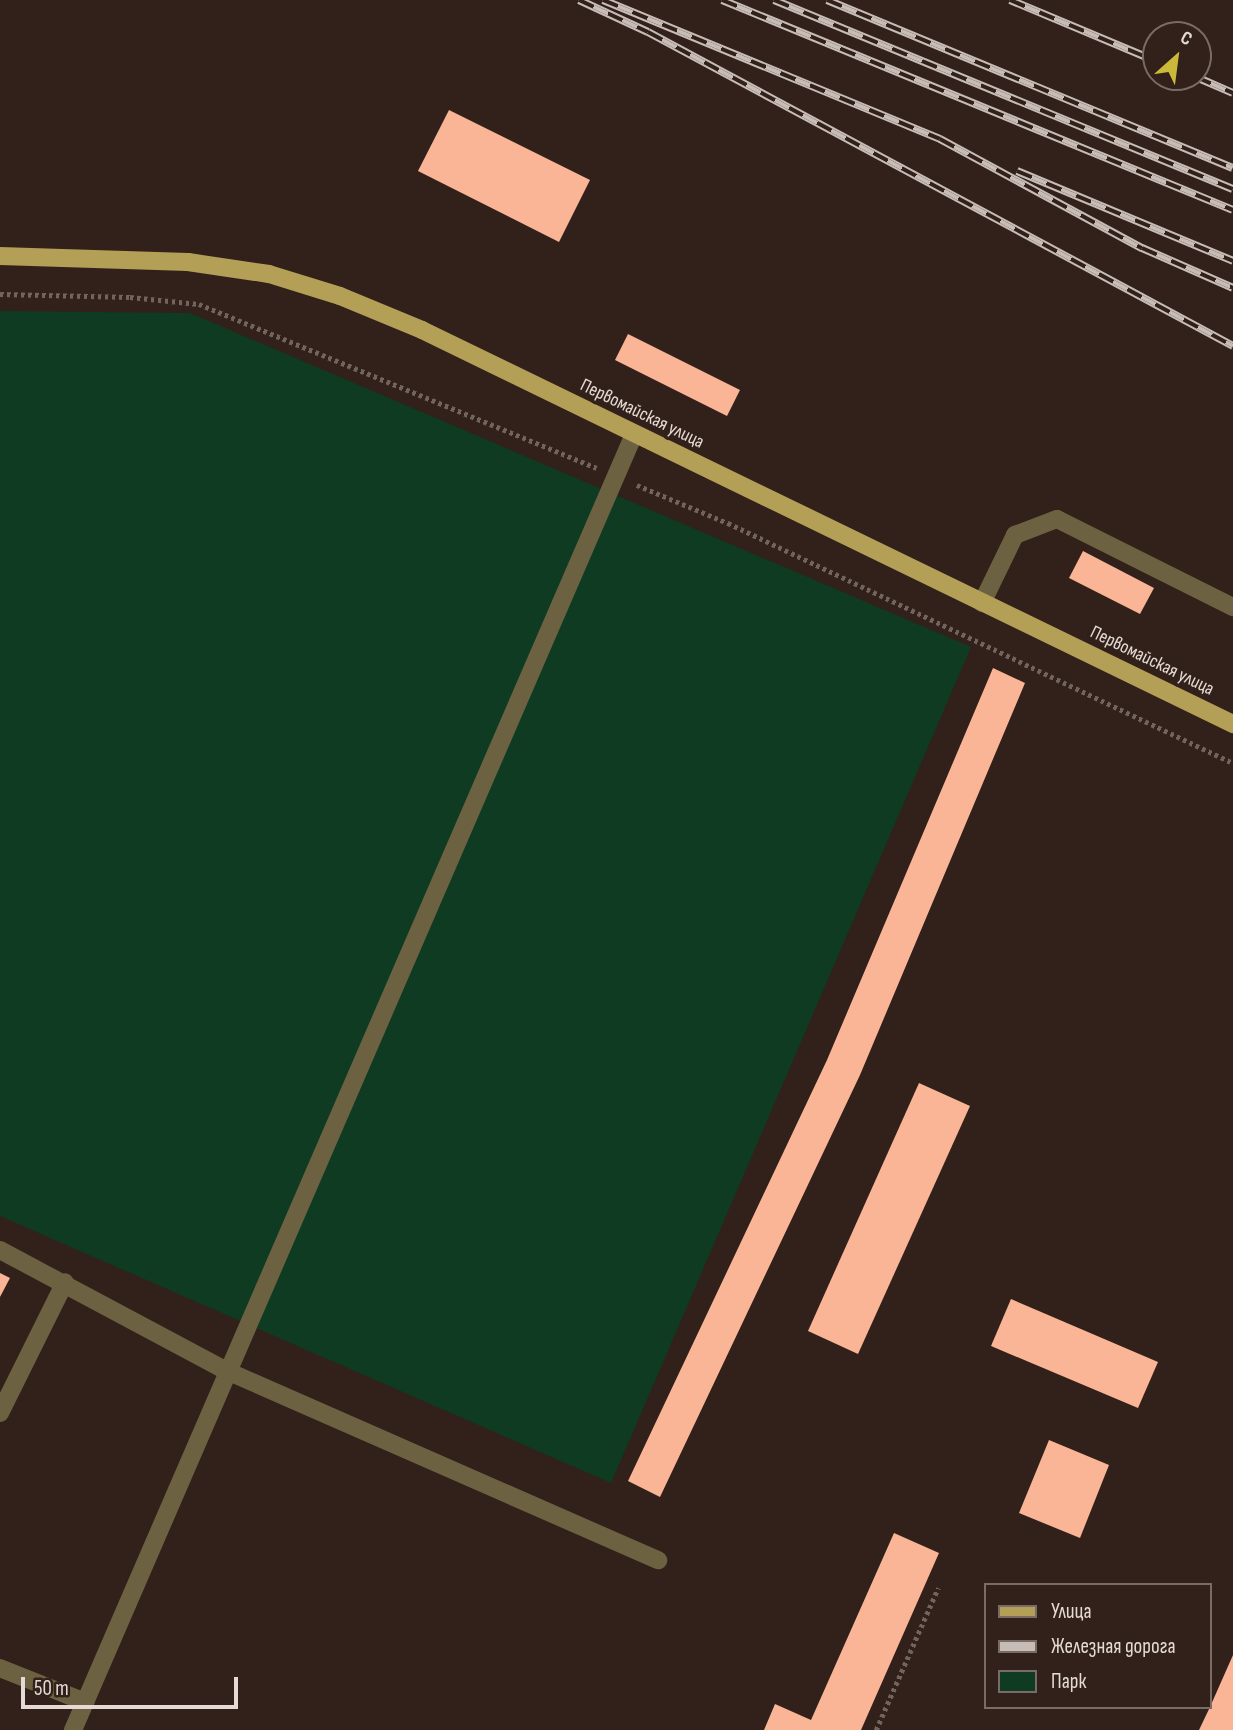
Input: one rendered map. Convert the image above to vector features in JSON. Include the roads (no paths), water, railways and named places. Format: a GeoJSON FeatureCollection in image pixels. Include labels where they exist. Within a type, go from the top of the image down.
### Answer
{"type":"FeatureCollection","features":[{"type":"Feature","properties":{"kind":"main road","name":"Первомайская улица"},"geometry":{"type":"LineString","coordinates":[[0,256],[188,262],[269,274],[340,296],[422,330],[1233,723]]}},
{"type":"Feature","properties":{"kind":"lane"},"geometry":{"type":"LineString","coordinates":[[72,1730],[634,433]]}},
{"type":"Feature","properties":{"kind":"lane"},"geometry":{"type":"LineString","coordinates":[[982,603],[1015,535],[1057,519],[1233,607]]}},
{"type":"Feature","properties":{"kind":"lane"},"geometry":{"type":"LineString","coordinates":[[0,1250],[65,1282],[227,1371],[658,1560]]}},
{"type":"Feature","properties":{"kind":"lane"},"geometry":{"type":"LineString","coordinates":[[0,1413],[65,1282]]}},
{"type":"Feature","properties":{"kind":"lane"},"geometry":{"type":"LineString","coordinates":[[0,1668],[85,1702]]}},
{"type":"Feature","properties":{"kind":"railway"},"geometry":{"type":"LineString","coordinates":[[579,0],[648,32],[1233,346]]}},
{"type":"Feature","properties":{"kind":"railway"},"geometry":{"type":"LineString","coordinates":[[603,0],[940,139],[1142,248],[1233,288]]}},
{"type":"Feature","properties":{"kind":"railway"},"geometry":{"type":"LineString","coordinates":[[722,0],[1233,210]]}},
{"type":"Feature","properties":{"kind":"railway"},"geometry":{"type":"LineString","coordinates":[[774,0],[1233,189]]}},
{"type":"Feature","properties":{"kind":"railway"},"geometry":{"type":"LineString","coordinates":[[827,0],[1233,168]]}},
{"type":"Feature","properties":{"kind":"railway"},"geometry":{"type":"LineString","coordinates":[[1010,0],[1142,55]]}},
{"type":"Feature","properties":{"kind":"railway"},"geometry":{"type":"LineString","coordinates":[[1212,84],[1233,93]]}},
{"type":"Feature","properties":{"kind":"railway"},"geometry":{"type":"LineString","coordinates":[[1017,171],[1233,261]]}}]}
